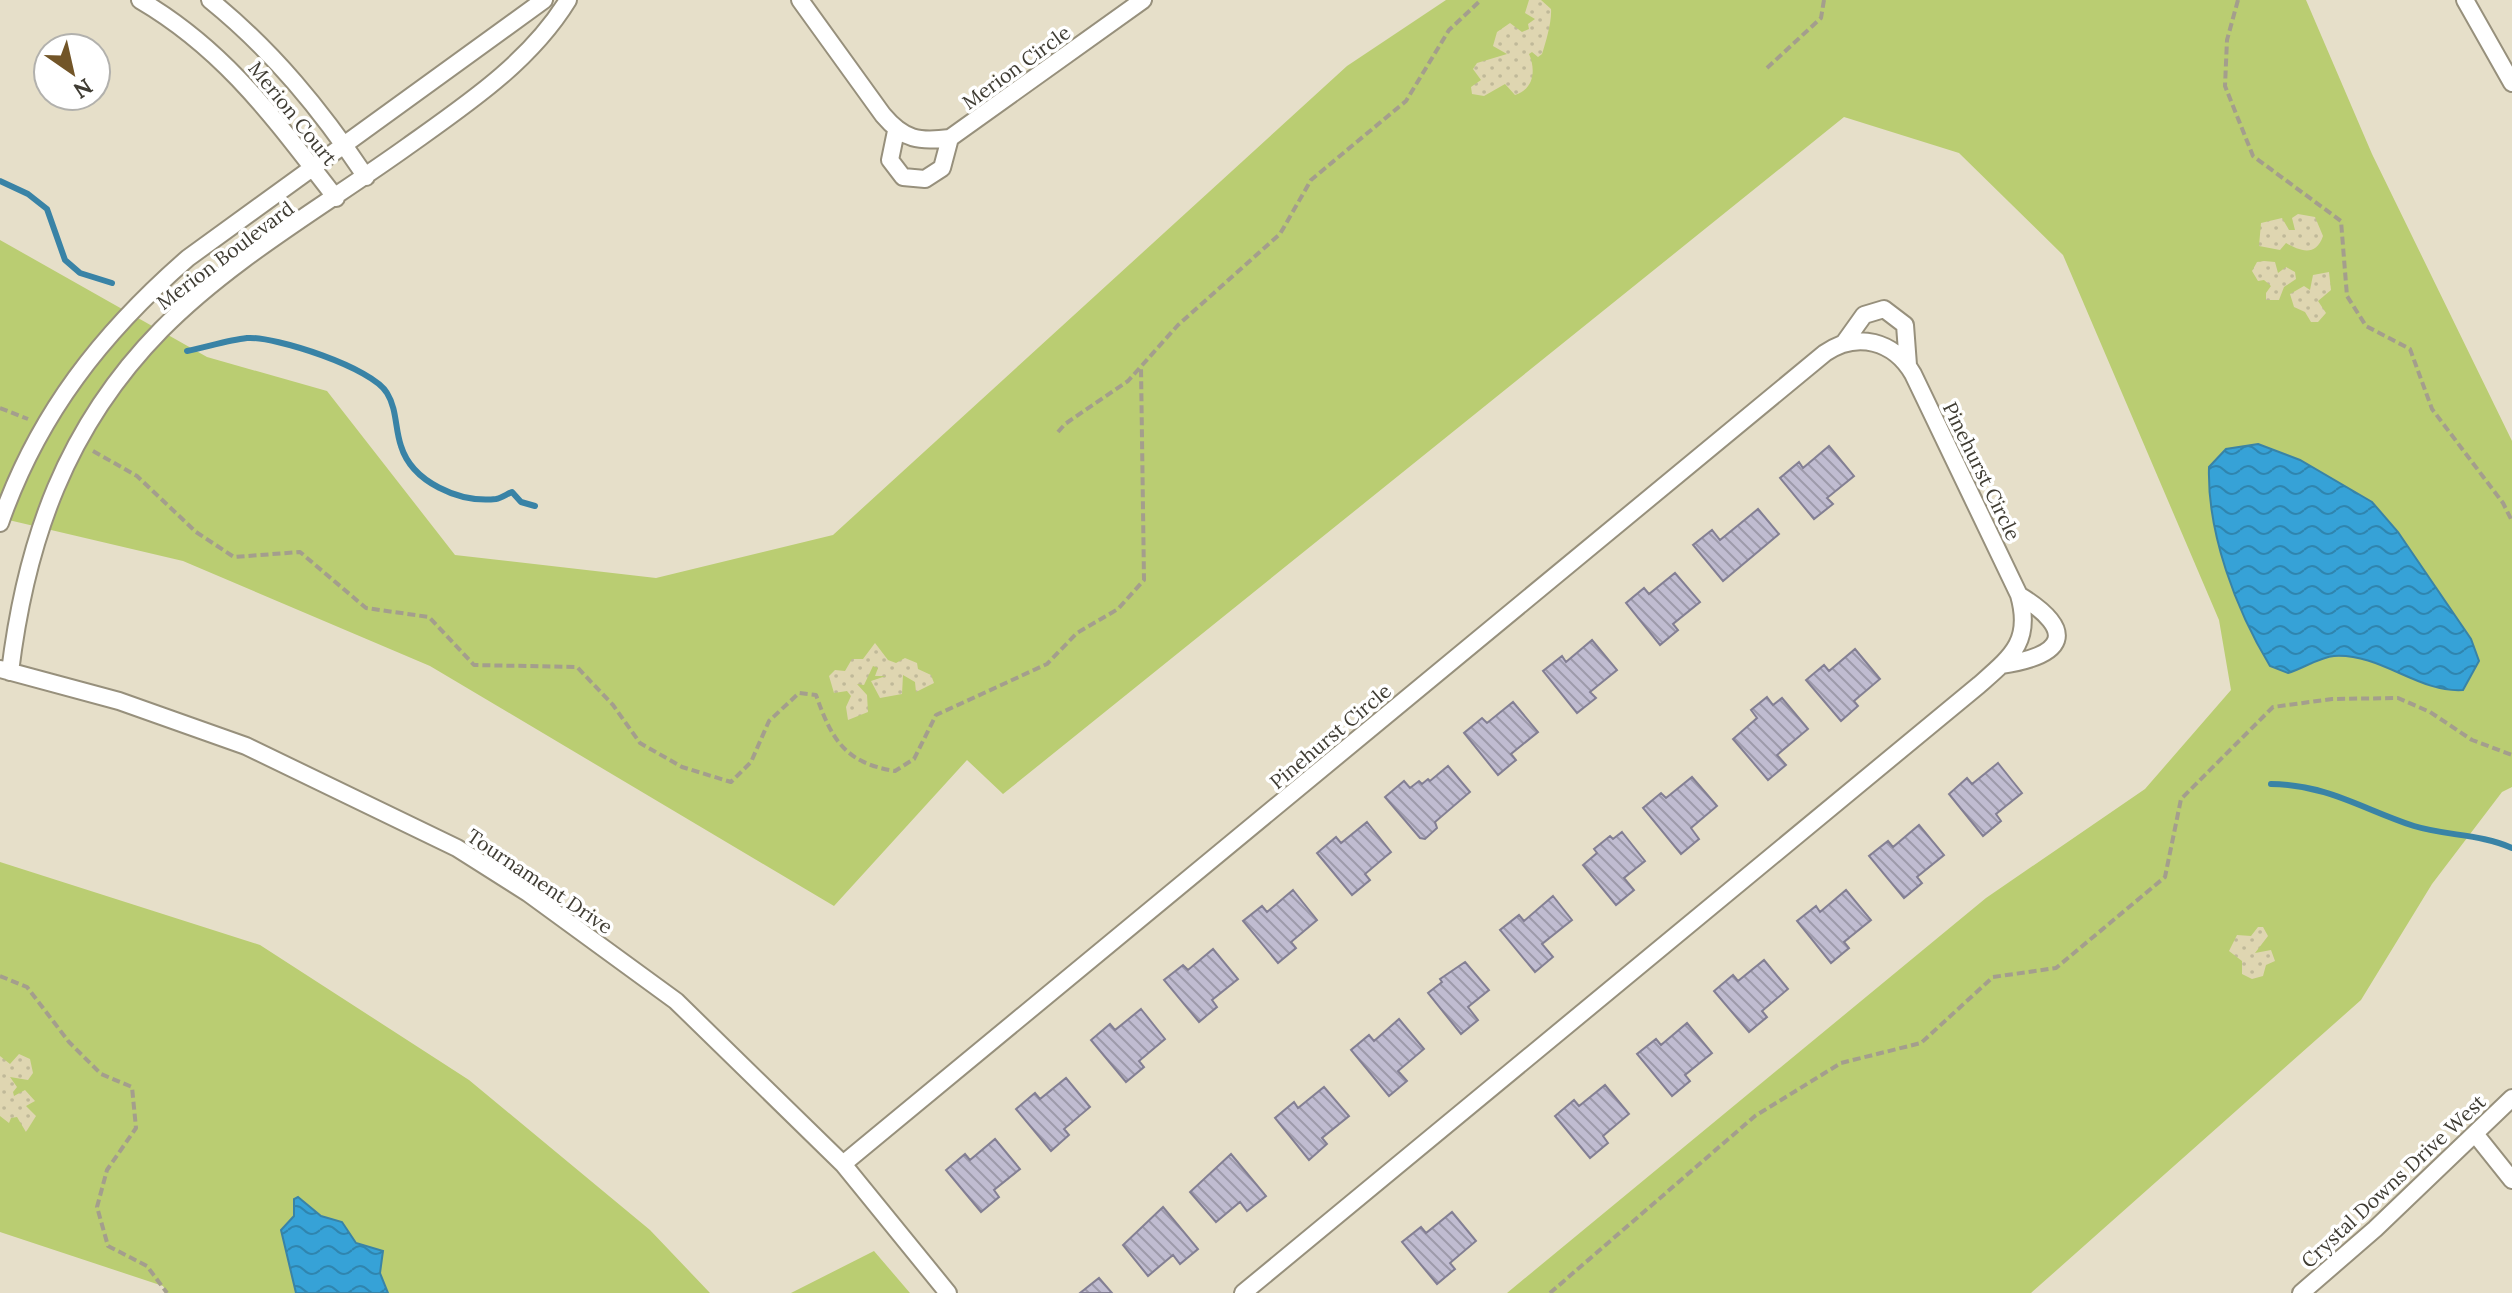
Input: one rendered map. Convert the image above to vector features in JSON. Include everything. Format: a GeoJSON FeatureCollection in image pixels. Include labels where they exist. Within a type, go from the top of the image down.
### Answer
{"type":"FeatureCollection","features":[{"type":"Feature","properties":{"kind":"street","name":"Merion Court"},"geometry":{"type":"LineString","coordinates":[[140,0],[172,18],[213,51],[252,89],[336,198]]}},
{"type":"Feature","properties":{"kind":"street","name":"Merion Court"},"geometry":{"type":"LineString","coordinates":[[210,0],[247,30],[291,75],[366,177]]}},
{"type":"Feature","properties":{"kind":"street","name":"Merion Boulevard"},"geometry":{"type":"LineString","coordinates":[[0,523],[13,485],[43,425],[84,365],[135,304],[188,258],[544,0]]}},
{"type":"Feature","properties":{"kind":"street","name":"Merion Boulevard"},"geometry":{"type":"LineString","coordinates":[[5,671],[34,543],[77,442],[101,401],[163,328],[233,270],[490,87],[553,24],[568,0]]}},
{"type":"Feature","properties":{"kind":"street"},"geometry":{"type":"LineString","coordinates":[[800,0],[896,131],[918,142],[950,138],[942,168],[925,179],[903,177],[890,160],[896,131]]}},
{"type":"Feature","properties":{"kind":"street","name":"Merion Circle"},"geometry":{"type":"LineString","coordinates":[[950,138],[1143,0]]}},
{"type":"Feature","properties":{"kind":"street"},"geometry":{"type":"LineString","coordinates":[[2465,0],[2512,83]]}},
{"type":"Feature","properties":{"kind":"street","name":"Pinehurst Circle"},"geometry":{"type":"LineString","coordinates":[[843,1164],[1825,353],[1844,343],[1864,315],[1884,309],[1905,325],[1908,365],[2019,595],[2024,613],[2023,633],[2015,651],[1243,1293]]}},
{"type":"Feature","properties":{"kind":"street"},"geometry":{"type":"LineString","coordinates":[[1844,343],[1862,341],[1879,344],[1892,349],[1908,365]]}},
{"type":"Feature","properties":{"kind":"street","name":"Pinehurst Circle"},"geometry":{"type":"LineString","coordinates":[[2001,665],[2035,659],[2053,647],[2056,637],[2054,620],[2019,595]]}},
{"type":"Feature","properties":{"kind":"street","name":"Tournament Drive"},"geometry":{"type":"LineString","coordinates":[[5,671],[119,701],[246,746],[457,848],[528,893],[676,1001],[843,1164],[948,1293]]}},
{"type":"Feature","properties":{"kind":"street","name":"Crystal Downs Drive West"},"geometry":{"type":"LineString","coordinates":[[2301,1293],[2476,1135],[2512,1098]]}},
{"type":"Feature","properties":{"kind":"street"},"geometry":{"type":"LineString","coordinates":[[2476,1135],[2512,1180]]}},
{"type":"Feature","properties":{"kind":"path"},"geometry":{"type":"LineString","coordinates":[[1058,432],[1128,381],[1178,325],[1280,234],[1311,180],[1406,101],[1449,30],[1481,0]]}},
{"type":"Feature","properties":{"kind":"path"},"geometry":{"type":"LineString","coordinates":[[1767,68],[1821,18],[1824,0]]}},
{"type":"Feature","properties":{"kind":"path"},"geometry":{"type":"LineString","coordinates":[[2238,0],[2227,40],[2225,86],[2253,156],[2341,221],[2347,296],[2366,326],[2410,349],[2432,409],[2503,503],[2512,521]]}},
{"type":"Feature","properties":{"kind":"path"},"geometry":{"type":"LineString","coordinates":[[77,442],[137,476],[196,532],[234,557],[300,552],[366,608],[429,617],[474,665],[577,667],[613,705],[640,743],[682,767],[731,782],[751,762],[769,721],[799,693],[816,695],[825,722],[841,749],[871,767],[895,771],[914,759],[936,715],[1047,664],[1077,633],[1118,609],[1144,580],[1141,367]]}},
{"type":"Feature","properties":{"kind":"path"},"geometry":{"type":"LineString","coordinates":[[0,408],[43,425]]}},
{"type":"Feature","properties":{"kind":"path"},"geometry":{"type":"LineString","coordinates":[[1550,1293],[1755,1116],[1841,1063],[1921,1043],[1993,977],[2056,968],[2165,877],[2181,799],[2273,707],[2332,699],[2398,698],[2430,712],[2472,740],[2512,755]]}},
{"type":"Feature","properties":{"kind":"path"},"geometry":{"type":"LineString","coordinates":[[0,976],[27,987],[69,1042],[101,1074],[132,1087],[136,1128],[107,1170],[97,1207],[108,1246],[147,1266],[167,1293]]}},
{"type":"Feature","properties":{"kind":"green space"},"geometry":{"type":"Polygon","coordinates":[[[1446,0],[2306,0],[2372,154],[2512,441],[2512,787],[2502,792],[2432,884],[2361,1000],[2031,1293],[1507,1293],[1986,898],[2145,789],[2231,690],[2219,620],[2063,255],[1959,153],[1844,117],[1003,794],[967,760],[834,906],[430,666],[183,561],[0,518],[0,240],[207,357],[327,391],[455,555],[656,578],[833,535],[1347,66],[1446,0]]]}},
{"type":"Feature","properties":{"kind":"green space"},"geometry":{"type":"Polygon","coordinates":[[[0,862],[260,945],[469,1080],[650,1230],[710,1293],[167,1293],[163,1286],[0,1232],[0,862]]]}},
{"type":"Feature","properties":{"kind":"green space"},"geometry":{"type":"Polygon","coordinates":[[[874,1251],[910,1293],[791,1293],[874,1251]]]}},
{"type":"Feature","properties":{"kind":"sand"},"geometry":{"type":"Polygon","coordinates":[[[1529,0],[1541,0],[1551,9],[1542,54],[1538,57],[1532,52],[1529,54],[1533,72],[1530,84],[1515,95],[1505,84],[1484,96],[1472,94],[1471,87],[1481,80],[1473,69],[1477,63],[1507,54],[1493,46],[1497,32],[1510,23],[1522,32],[1529,29],[1528,24],[1535,19],[1525,13],[1529,0]]]}},
{"type":"Feature","properties":{"kind":"sand"},"geometry":{"type":"Polygon","coordinates":[[[2298,214],[2315,217],[2323,236],[2316,247],[2302,250],[2286,243],[2280,250],[2259,246],[2261,223],[2282,218],[2289,230],[2295,230],[2292,218],[2298,214]]]}},
{"type":"Feature","properties":{"kind":"sand"},"geometry":{"type":"Polygon","coordinates":[[[2257,262],[2275,262],[2278,273],[2286,267],[2295,272],[2296,279],[2284,287],[2279,300],[2266,300],[2271,286],[2264,280],[2258,281],[2252,271],[2257,262]]]}},
{"type":"Feature","properties":{"kind":"sand"},"geometry":{"type":"Polygon","coordinates":[[[2329,272],[2331,290],[2318,301],[2326,313],[2318,322],[2311,322],[2305,312],[2294,307],[2290,294],[2304,286],[2310,290],[2313,275],[2329,272]]]}},
{"type":"Feature","properties":{"kind":"sand"},"geometry":{"type":"Polygon","coordinates":[[[875,643],[888,660],[896,663],[905,658],[917,663],[918,669],[931,675],[934,683],[916,692],[915,682],[903,675],[902,694],[880,698],[871,681],[886,676],[875,676],[878,668],[873,666],[864,685],[857,684],[867,695],[868,712],[848,720],[846,707],[851,696],[847,691],[834,693],[829,676],[835,670],[845,671],[852,659],[863,659],[875,643]]]}},
{"type":"Feature","properties":{"kind":"sand"},"geometry":{"type":"Polygon","coordinates":[[[2258,927],[2263,927],[2268,936],[2255,953],[2271,950],[2275,961],[2266,965],[2263,976],[2252,979],[2242,974],[2242,961],[2229,951],[2237,935],[2251,936],[2258,927]]]}},
{"type":"Feature","properties":{"kind":"sand"},"geometry":{"type":"Polygon","coordinates":[[[19,1054],[30,1059],[33,1073],[28,1080],[10,1077],[17,1087],[14,1096],[25,1090],[35,1101],[26,1106],[36,1116],[26,1132],[17,1117],[11,1118],[9,1123],[0,1116],[0,1056],[10,1064],[19,1054]]]}},
{"type":"Feature","properties":{"kind":"water"},"geometry":{"type":"Polygon","coordinates":[[[2258,444],[2300,460],[2372,502],[2398,532],[2471,639],[2479,661],[2463,690],[2430,686],[2368,660],[2351,657],[2329,657],[2288,673],[2270,666],[2246,621],[2226,570],[2218,544],[2210,492],[2209,467],[2226,449],[2258,444]]]}},
{"type":"Feature","properties":{"kind":"water"},"geometry":{"type":"Polygon","coordinates":[[[298,1197],[321,1216],[342,1222],[356,1243],[383,1251],[380,1273],[388,1293],[296,1293],[281,1230],[294,1216],[294,1199],[298,1197]]]}},
{"type":"Feature","properties":{"kind":"building"},"geometry":{"type":"Polygon","coordinates":[[[1829,446],[1854,476],[1827,498],[1833,504],[1814,519],[1780,478],[1799,462],[1803,468],[1829,446]]]}},
{"type":"Feature","properties":{"kind":"building"},"geometry":{"type":"Polygon","coordinates":[[[1758,509],[1779,534],[1723,581],[1693,545],[1712,530],[1720,540],[1758,509]]]}},
{"type":"Feature","properties":{"kind":"building"},"geometry":{"type":"Polygon","coordinates":[[[1675,573],[1700,602],[1673,624],[1678,630],[1660,645],[1626,603],[1644,588],[1649,594],[1675,573]]]}},
{"type":"Feature","properties":{"kind":"building"},"geometry":{"type":"Polygon","coordinates":[[[1592,640],[1617,670],[1590,692],[1596,698],[1577,713],[1543,671],[1562,656],[1566,662],[1592,640]]]}},
{"type":"Feature","properties":{"kind":"building"},"geometry":{"type":"Polygon","coordinates":[[[1855,649],[1880,679],[1854,701],[1858,706],[1841,721],[1806,680],[1824,665],[1829,671],[1855,649]]]}},
{"type":"Feature","properties":{"kind":"building"},"geometry":{"type":"Polygon","coordinates":[[[1767,697],[1773,705],[1782,698],[1808,729],[1777,755],[1786,765],[1768,780],[1733,739],[1757,718],[1751,710],[1767,697]]]}},
{"type":"Feature","properties":{"kind":"building"},"geometry":{"type":"Polygon","coordinates":[[[1513,702],[1538,732],[1511,754],[1516,760],[1498,775],[1464,733],[1482,718],[1487,723],[1513,702]]]}},
{"type":"Feature","properties":{"kind":"building"},"geometry":{"type":"Polygon","coordinates":[[[1998,763],[2022,793],[1996,814],[2001,821],[1983,836],[1949,794],[1967,778],[1972,784],[1998,763]]]}},
{"type":"Feature","properties":{"kind":"building"},"geometry":{"type":"Polygon","coordinates":[[[1448,766],[1470,792],[1435,822],[1437,828],[1425,839],[1420,838],[1385,797],[1404,781],[1410,788],[1419,781],[1422,784],[1448,766]]]}},
{"type":"Feature","properties":{"kind":"building"},"geometry":{"type":"Polygon","coordinates":[[[1692,777],[1717,806],[1691,828],[1699,839],[1681,854],[1643,808],[1661,793],[1666,798],[1692,777]]]}},
{"type":"Feature","properties":{"kind":"building"},"geometry":{"type":"Polygon","coordinates":[[[1367,822],[1391,852],[1365,874],[1370,880],[1352,895],[1317,853],[1336,837],[1341,843],[1367,822]]]}},
{"type":"Feature","properties":{"kind":"building"},"geometry":{"type":"Polygon","coordinates":[[[1919,825],[1944,855],[1917,877],[1922,883],[1904,898],[1869,856],[1888,841],[1893,847],[1919,825]]]}},
{"type":"Feature","properties":{"kind":"building"},"geometry":{"type":"Polygon","coordinates":[[[1622,832],[1645,861],[1624,878],[1634,890],[1616,905],[1583,865],[1597,853],[1594,849],[1610,836],[1613,839],[1622,832]]]}},
{"type":"Feature","properties":{"kind":"building"},"geometry":{"type":"Polygon","coordinates":[[[1293,890],[1317,920],[1291,942],[1296,948],[1278,963],[1243,921],[1262,906],[1267,912],[1293,890]]]}},
{"type":"Feature","properties":{"kind":"building"},"geometry":{"type":"Polygon","coordinates":[[[1846,890],[1871,920],[1844,942],[1849,948],[1831,963],[1797,921],[1816,906],[1820,912],[1846,890]]]}},
{"type":"Feature","properties":{"kind":"building"},"geometry":{"type":"Polygon","coordinates":[[[1553,896],[1572,920],[1542,944],[1553,957],[1535,972],[1500,930],[1519,915],[1524,921],[1553,896]]]}},
{"type":"Feature","properties":{"kind":"building"},"geometry":{"type":"Polygon","coordinates":[[[1213,949],[1238,979],[1212,1000],[1217,1007],[1199,1022],[1164,980],[1183,965],[1188,970],[1213,949]]]}},
{"type":"Feature","properties":{"kind":"building"},"geometry":{"type":"Polygon","coordinates":[[[1764,960],[1788,989],[1762,1011],[1767,1017],[1749,1032],[1714,991],[1733,975],[1738,981],[1764,960]]]}},
{"type":"Feature","properties":{"kind":"building"},"geometry":{"type":"Polygon","coordinates":[[[1465,962],[1489,990],[1468,1007],[1478,1020],[1461,1034],[1428,993],[1442,982],[1440,979],[1465,962]]]}},
{"type":"Feature","properties":{"kind":"building"},"geometry":{"type":"Polygon","coordinates":[[[1141,1009],[1165,1039],[1139,1061],[1144,1067],[1126,1082],[1091,1040],[1110,1024],[1115,1030],[1141,1009]]]}},
{"type":"Feature","properties":{"kind":"building"},"geometry":{"type":"Polygon","coordinates":[[[1399,1019],[1424,1049],[1398,1071],[1407,1081],[1389,1096],[1351,1050],[1369,1035],[1374,1041],[1399,1019]]]}},
{"type":"Feature","properties":{"kind":"building"},"geometry":{"type":"Polygon","coordinates":[[[1687,1023],[1712,1053],[1685,1075],[1690,1081],[1672,1096],[1637,1054],[1656,1039],[1661,1045],[1687,1023]]]}},
{"type":"Feature","properties":{"kind":"building"},"geometry":{"type":"Polygon","coordinates":[[[1066,1078],[1090,1107],[1064,1129],[1069,1135],[1051,1151],[1016,1109],[1035,1093],[1040,1099],[1066,1078]]]}},
{"type":"Feature","properties":{"kind":"building"},"geometry":{"type":"Polygon","coordinates":[[[1605,1085],[1629,1114],[1603,1136],[1608,1143],[1590,1158],[1555,1116],[1574,1100],[1579,1106],[1605,1085]]]}},
{"type":"Feature","properties":{"kind":"building"},"geometry":{"type":"Polygon","coordinates":[[[1324,1087],[1349,1116],[1322,1138],[1327,1144],[1309,1160],[1275,1118],[1294,1102],[1298,1108],[1324,1087]]]}},
{"type":"Feature","properties":{"kind":"building"},"geometry":{"type":"Polygon","coordinates":[[[995,1139],[1020,1169],[994,1190],[999,1197],[981,1212],[946,1170],[965,1154],[970,1160],[995,1139]]]}},
{"type":"Feature","properties":{"kind":"building"},"geometry":{"type":"Polygon","coordinates":[[[1231,1154],[1266,1196],[1247,1211],[1240,1202],[1216,1222],[1190,1192],[1231,1154]]]}},
{"type":"Feature","properties":{"kind":"building"},"geometry":{"type":"Polygon","coordinates":[[[1163,1207],[1198,1249],[1180,1264],[1173,1255],[1148,1276],[1123,1245],[1163,1207]]]}},
{"type":"Feature","properties":{"kind":"building"},"geometry":{"type":"Polygon","coordinates":[[[1452,1212],[1476,1241],[1450,1263],[1455,1269],[1437,1284],[1402,1242],[1421,1227],[1426,1233],[1452,1212]]]}},
{"type":"Feature","properties":{"kind":"building"},"geometry":{"type":"Polygon","coordinates":[[[1099,1278],[1112,1293],[1080,1293],[1099,1278]]]}},
{"type":"Feature","properties":{"kind":"waterway"},"geometry":{"type":"LineString","coordinates":[[0,181],[28,194],[47,209],[65,260],[80,273],[112,283]]}},
{"type":"Feature","properties":{"kind":"waterway"},"geometry":{"type":"LineString","coordinates":[[187,351],[240,339],[260,339],[300,348],[344,364],[378,383],[387,393],[393,406],[401,446],[415,470],[426,480],[439,488],[467,497],[496,499],[512,492],[521,502],[535,506]]}},
{"type":"Feature","properties":{"kind":"waterway"},"geometry":{"type":"LineString","coordinates":[[2271,784],[2328,793],[2414,826],[2488,840],[2512,848]]}}]}
